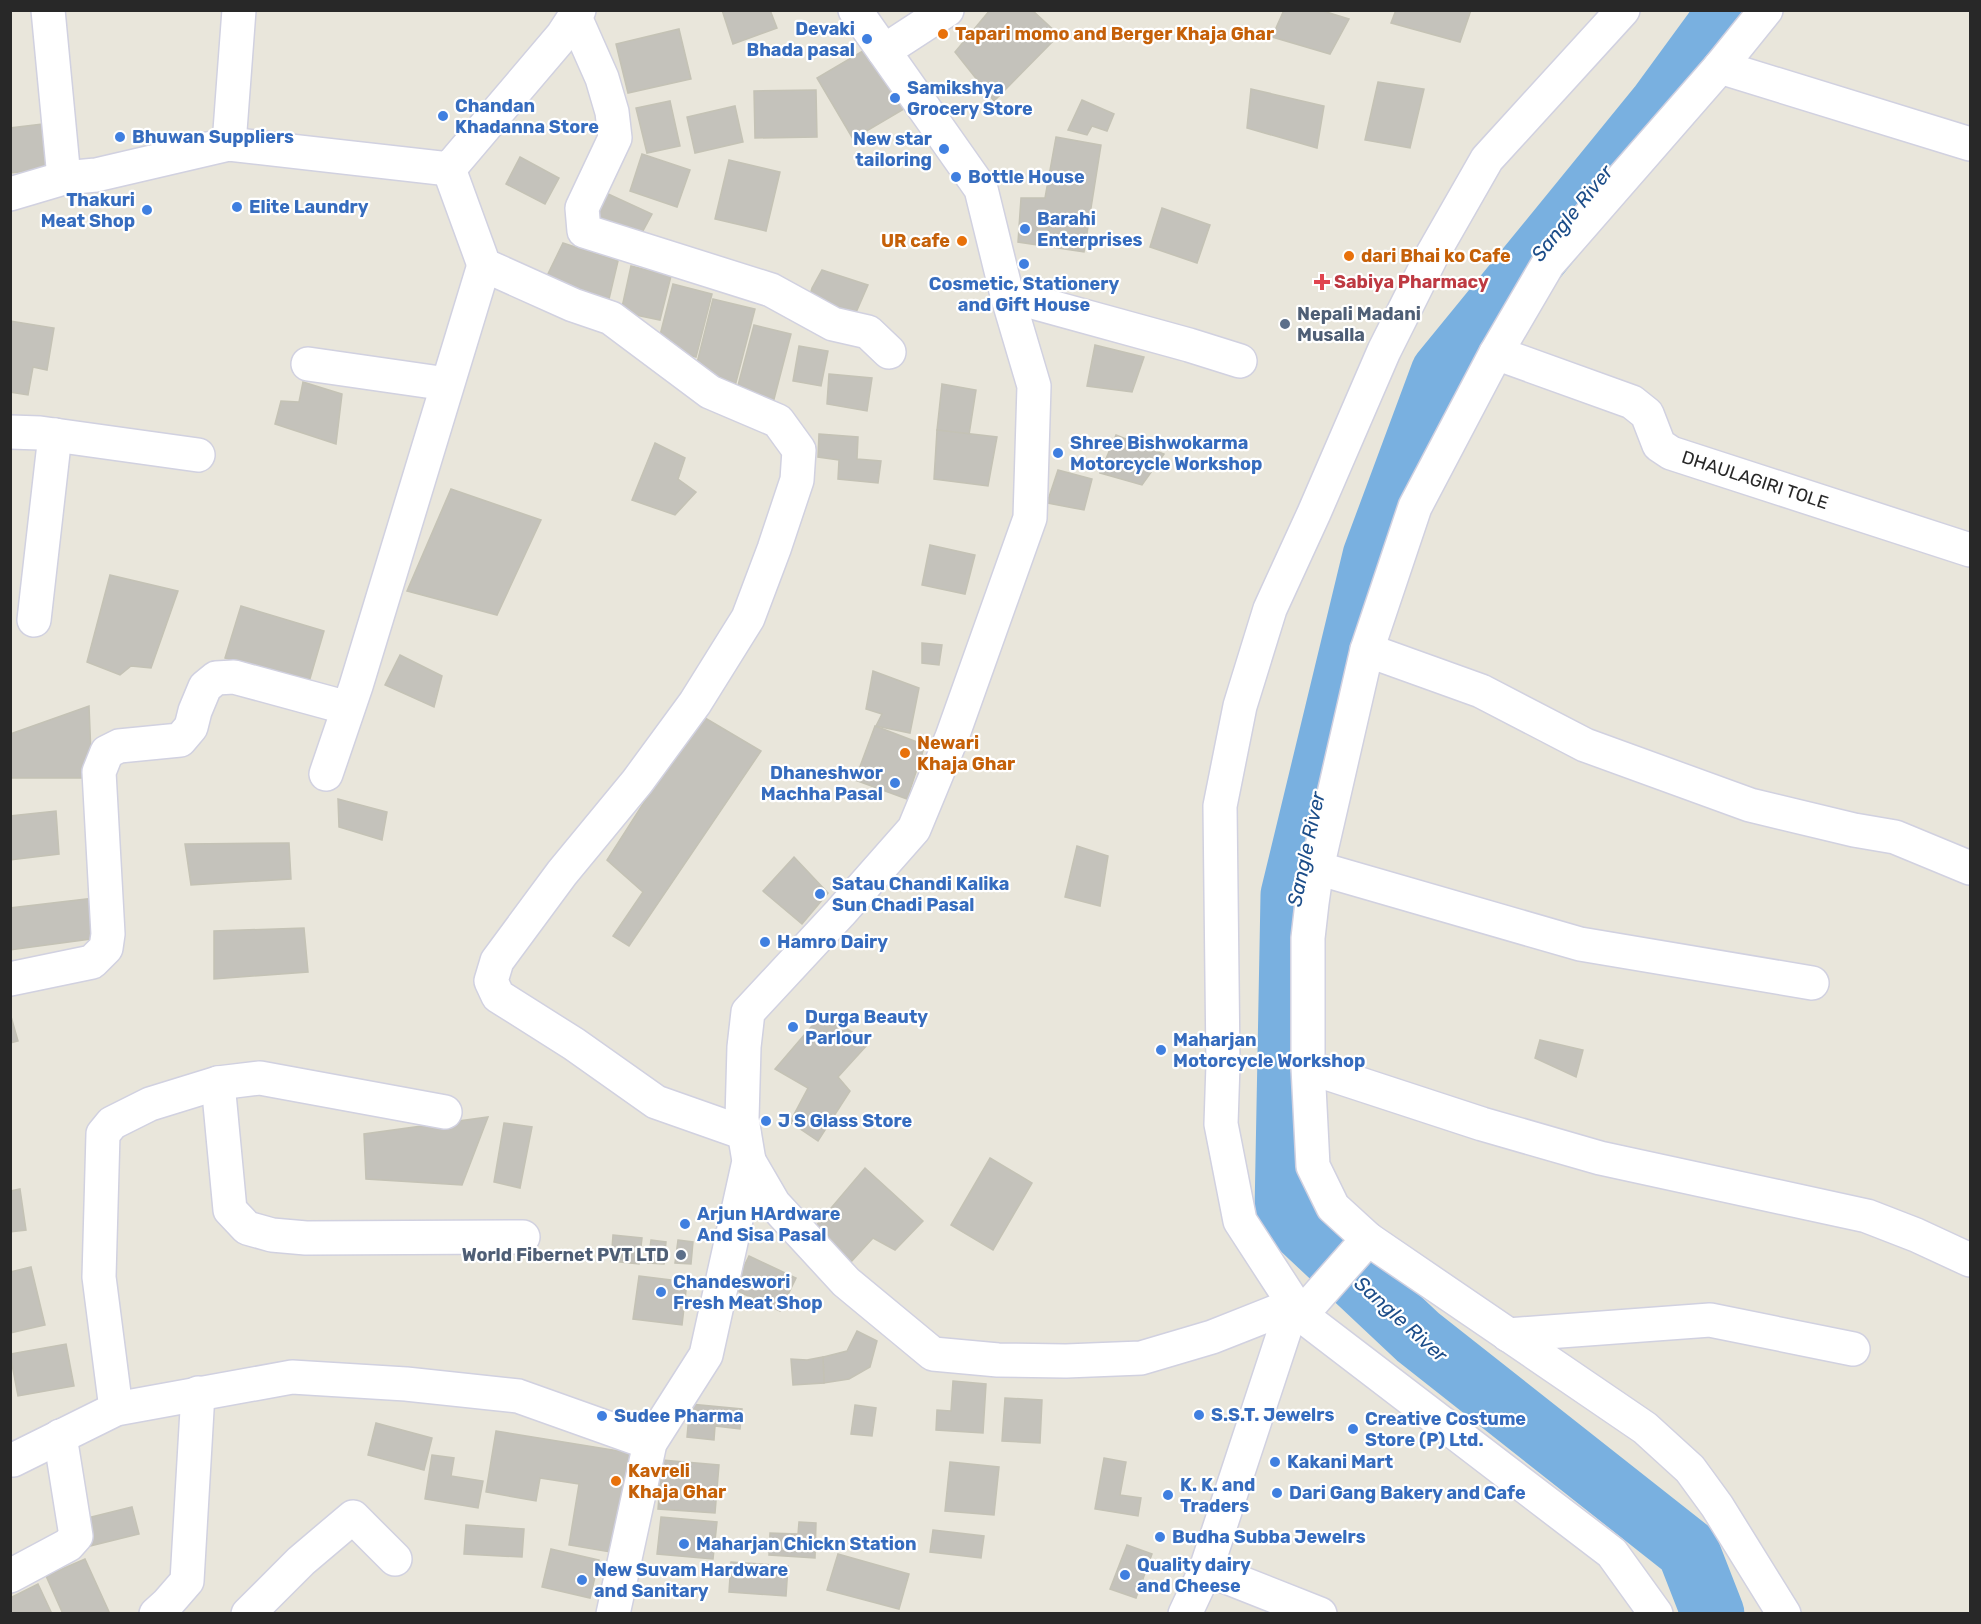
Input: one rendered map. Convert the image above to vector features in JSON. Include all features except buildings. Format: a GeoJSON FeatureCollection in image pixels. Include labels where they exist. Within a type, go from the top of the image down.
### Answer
{"type":"FeatureCollection","features":[{"type":"Feature","properties":{"kind":"street"},"geometry":{"type":"LineString","coordinates":[[48,10],[63,178]]}},
{"type":"Feature","properties":{"kind":"street"},"geometry":{"type":"LineString","coordinates":[[229,144],[239,10]]}},
{"type":"Feature","properties":{"kind":"street"},"geometry":{"type":"LineString","coordinates":[[855,10],[981,189],[1007,295],[1034,386],[1030,518],[952,737],[914,828],[840,914],[748,1012],[744,1047],[742,1119],[747,1147],[774,1204],[846,1282],[933,1354],[999,1360],[1066,1361],[1141,1358],[1212,1337],[1304,1305]]}},
{"type":"Feature","properties":{"kind":"street"},"geometry":{"type":"LineString","coordinates":[[884,51],[947,10]]}},
{"type":"Feature","properties":{"kind":"street"},"geometry":{"type":"LineString","coordinates":[[1623,10],[1488,159],[1431,257],[1384,351],[1270,609],[1240,706],[1220,806],[1223,1031],[1221,1124],[1240,1221],[1304,1305],[1612,1553],[1656,1614]]}},
{"type":"Feature","properties":{"kind":"street"},"geometry":{"type":"LineString","coordinates":[[1766,10],[1720,67],[1548,264],[1496,353],[1415,507],[1367,650],[1317,868],[1308,938],[1308,1067],[1313,1166],[1333,1207],[1363,1247],[1508,1335],[1645,1428],[1690,1469],[1717,1506],[1784,1614]]}},
{"type":"Feature","properties":{"kind":"street"},"geometry":{"type":"LineString","coordinates":[[449,169],[562,36],[577,14]]}},
{"type":"Feature","properties":{"kind":"street"},"geometry":{"type":"LineString","coordinates":[[577,14],[602,78],[612,112],[615,138],[582,208],[584,231],[771,290],[833,324],[868,332],[889,352]]}},
{"type":"Feature","properties":{"kind":"street"},"geometry":{"type":"LineString","coordinates":[[1720,67],[1971,144]]}},
{"type":"Feature","properties":{"kind":"street"},"geometry":{"type":"LineString","coordinates":[[10,194],[63,178],[96,175],[229,144],[449,169]]}},
{"type":"Feature","properties":{"kind":"street"},"geometry":{"type":"LineString","coordinates":[[326,774],[484,265],[449,169]]}},
{"type":"Feature","properties":{"kind":"street"},"geometry":{"type":"LineString","coordinates":[[484,265],[573,305],[611,318],[710,392],[778,421],[799,450],[797,480],[748,618],[695,703],[637,782],[562,873],[497,961],[491,981],[498,996],[574,1044],[656,1102],[747,1147]]}},
{"type":"Feature","properties":{"kind":"street"},"geometry":{"type":"LineString","coordinates":[[1007,295],[1239,361]]}},
{"type":"Feature","properties":{"kind":"street","name":"DHAULAGIRI TOLE"},"geometry":{"type":"LineString","coordinates":[[1496,353],[1632,402],[1647,414],[1659,445],[1671,453],[1971,550]]}},
{"type":"Feature","properties":{"kind":"street"},"geometry":{"type":"LineString","coordinates":[[308,364],[447,384]]}},
{"type":"Feature","properties":{"kind":"street"},"geometry":{"type":"LineString","coordinates":[[10,432],[55,435],[198,455]]}},
{"type":"Feature","properties":{"kind":"street"},"geometry":{"type":"LineString","coordinates":[[34,620],[55,435]]}},
{"type":"Feature","properties":{"kind":"street"},"geometry":{"type":"LineString","coordinates":[[1367,650],[1481,691],[1585,745],[1750,805],[1854,830],[1896,837],[1971,867]]}},
{"type":"Feature","properties":{"kind":"street"},"geometry":{"type":"LineString","coordinates":[[10,979],[92,962],[106,948],[108,934],[99,772],[107,752],[119,746],[180,740],[191,727],[205,687],[216,678],[234,677],[348,708]]}},
{"type":"Feature","properties":{"kind":"street"},"geometry":{"type":"LineString","coordinates":[[1317,868],[1580,944],[1812,983]]}},
{"type":"Feature","properties":{"kind":"street"},"geometry":{"type":"LineString","coordinates":[[1308,1067],[1482,1124],[1600,1158],[1867,1216],[1971,1260]]}},
{"type":"Feature","properties":{"kind":"street"},"geometry":{"type":"LineString","coordinates":[[116,1409],[99,1277],[104,1134],[112,1123],[150,1104],[218,1083],[260,1078],[445,1112]]}},
{"type":"Feature","properties":{"kind":"street"},"geometry":{"type":"LineString","coordinates":[[218,1083],[230,1210],[247,1228],[272,1235],[306,1238],[523,1237]]}},
{"type":"Feature","properties":{"kind":"street"},"geometry":{"type":"LineString","coordinates":[[613,1614],[650,1443],[706,1355],[747,1147]]}},
{"type":"Feature","properties":{"kind":"street"},"geometry":{"type":"LineString","coordinates":[[1185,1614],[1206,1569],[1304,1305],[1363,1247]]}},
{"type":"Feature","properties":{"kind":"street"},"geometry":{"type":"LineString","coordinates":[[1508,1335],[1710,1320],[1853,1349]]}},
{"type":"Feature","properties":{"kind":"street"},"geometry":{"type":"LineString","coordinates":[[11,1458],[116,1409],[292,1377],[406,1384],[518,1396],[650,1443]]}},
{"type":"Feature","properties":{"kind":"street"},"geometry":{"type":"LineString","coordinates":[[156,1614],[187,1581],[198,1393]]}},
{"type":"Feature","properties":{"kind":"street"},"geometry":{"type":"LineString","coordinates":[[10,1576],[68,1545],[76,1536],[60,1436]]}},
{"type":"Feature","properties":{"kind":"street"},"geometry":{"type":"LineString","coordinates":[[248,1614],[301,1561],[353,1517],[394,1559]]}},
{"type":"Feature","properties":{"kind":"street"},"geometry":{"type":"LineString","coordinates":[[1206,1569],[1320,1614]]}},
{"type":"Feature","properties":{"kind":"waterway","name":"Sangle River"},"geometry":{"type":"LineString","coordinates":[[1713,1614],[1688,1550],[1418,1337],[1286,1213],[1292,895],[1374,556],[1442,373],[1659,107],[1730,10]]}},
{"type":"Feature","properties":{"kind":"place","name":"Tapari momo and Berger Khaja Ghar"},"geometry":{"type":"Point","coordinates":[943,34]}},
{"type":"Feature","properties":{"kind":"place","name":"Devaki Bhada pasal"},"geometry":{"type":"Point","coordinates":[867,39]}},
{"type":"Feature","properties":{"kind":"place","name":"Samikshya Grocery Store"},"geometry":{"type":"Point","coordinates":[895,98]}},
{"type":"Feature","properties":{"kind":"place","name":"Chandan Khadanna Store"},"geometry":{"type":"Point","coordinates":[443,116]}},
{"type":"Feature","properties":{"kind":"place","name":"Bhuwan Suppliers"},"geometry":{"type":"Point","coordinates":[120,137]}},
{"type":"Feature","properties":{"kind":"place","name":"New star tailoring"},"geometry":{"type":"Point","coordinates":[944,149]}},
{"type":"Feature","properties":{"kind":"place","name":"Bottle House"},"geometry":{"type":"Point","coordinates":[956,177]}},
{"type":"Feature","properties":{"kind":"place","name":"Elite Laundry"},"geometry":{"type":"Point","coordinates":[237,207]}},
{"type":"Feature","properties":{"kind":"place","name":"Thakuri Meat Shop"},"geometry":{"type":"Point","coordinates":[147,210]}},
{"type":"Feature","properties":{"kind":"place","name":"Barahi Enterprises"},"geometry":{"type":"Point","coordinates":[1025,229]}},
{"type":"Feature","properties":{"kind":"place","name":"UR cafe"},"geometry":{"type":"Point","coordinates":[962,241]}},
{"type":"Feature","properties":{"kind":"place","name":"dari Bhai ko Cafe"},"geometry":{"type":"Point","coordinates":[1349,256]}},
{"type":"Feature","properties":{"kind":"place","name":"Cosmetic, Stationery and Gift House"},"geometry":{"type":"Point","coordinates":[1024,264]}},
{"type":"Feature","properties":{"kind":"place","name":"Sabiya Pharmacy"},"geometry":{"type":"Point","coordinates":[1322,282]}},
{"type":"Feature","properties":{"kind":"place","name":"Nepali Madani Musalla"},"geometry":{"type":"Point","coordinates":[1285,324]}},
{"type":"Feature","properties":{"kind":"place","name":"Shree Bishwokarma Motorcycle Workshop"},"geometry":{"type":"Point","coordinates":[1058,453]}},
{"type":"Feature","properties":{"kind":"place","name":"Newari Khaja Ghar"},"geometry":{"type":"Point","coordinates":[905,753]}},
{"type":"Feature","properties":{"kind":"place","name":"Dhaneshwor Machha Pasal"},"geometry":{"type":"Point","coordinates":[895,783]}},
{"type":"Feature","properties":{"kind":"place","name":"Satau Chandi Kalika Sun Chadi Pasal"},"geometry":{"type":"Point","coordinates":[820,894]}},
{"type":"Feature","properties":{"kind":"place","name":"Hamro Dairy"},"geometry":{"type":"Point","coordinates":[765,942]}},
{"type":"Feature","properties":{"kind":"place","name":"Durga Beauty Parlour"},"geometry":{"type":"Point","coordinates":[793,1027]}},
{"type":"Feature","properties":{"kind":"place","name":"Maharjan Motorcycle Workshop"},"geometry":{"type":"Point","coordinates":[1161,1050]}},
{"type":"Feature","properties":{"kind":"place","name":"J S Glass Store"},"geometry":{"type":"Point","coordinates":[766,1121]}},
{"type":"Feature","properties":{"kind":"place","name":"Arjun HArdware And Sisa Pasal"},"geometry":{"type":"Point","coordinates":[685,1224]}},
{"type":"Feature","properties":{"kind":"place","name":"World Fibernet PVT LTD"},"geometry":{"type":"Point","coordinates":[681,1255]}},
{"type":"Feature","properties":{"kind":"place","name":"Chandeswori Fresh Meat Shop"},"geometry":{"type":"Point","coordinates":[661,1292]}},
{"type":"Feature","properties":{"kind":"place","name":"S.S.T. Jewelrs"},"geometry":{"type":"Point","coordinates":[1199,1415]}},
{"type":"Feature","properties":{"kind":"place","name":"Sudee Pharma"},"geometry":{"type":"Point","coordinates":[602,1416]}},
{"type":"Feature","properties":{"kind":"place","name":"Creative Costume Store (P) Ltd."},"geometry":{"type":"Point","coordinates":[1353,1429]}},
{"type":"Feature","properties":{"kind":"place","name":"Kakani Mart"},"geometry":{"type":"Point","coordinates":[1275,1462]}},
{"type":"Feature","properties":{"kind":"place","name":"Kavreli Khaja Ghar"},"geometry":{"type":"Point","coordinates":[616,1481]}},
{"type":"Feature","properties":{"kind":"place","name":"Dari Gang Bakery and Cafe"},"geometry":{"type":"Point","coordinates":[1277,1493]}},
{"type":"Feature","properties":{"kind":"place","name":"K. K. and Traders"},"geometry":{"type":"Point","coordinates":[1168,1495]}},
{"type":"Feature","properties":{"kind":"place","name":"Budha Subba Jewelrs"},"geometry":{"type":"Point","coordinates":[1160,1537]}},
{"type":"Feature","properties":{"kind":"place","name":"Maharjan Chickn Station"},"geometry":{"type":"Point","coordinates":[684,1544]}},
{"type":"Feature","properties":{"kind":"place","name":"Quality dairy and Cheese"},"geometry":{"type":"Point","coordinates":[1125,1575]}},
{"type":"Feature","properties":{"kind":"place","name":"New Suvam Hardware and Sanitary"},"geometry":{"type":"Point","coordinates":[582,1580]}}]}
